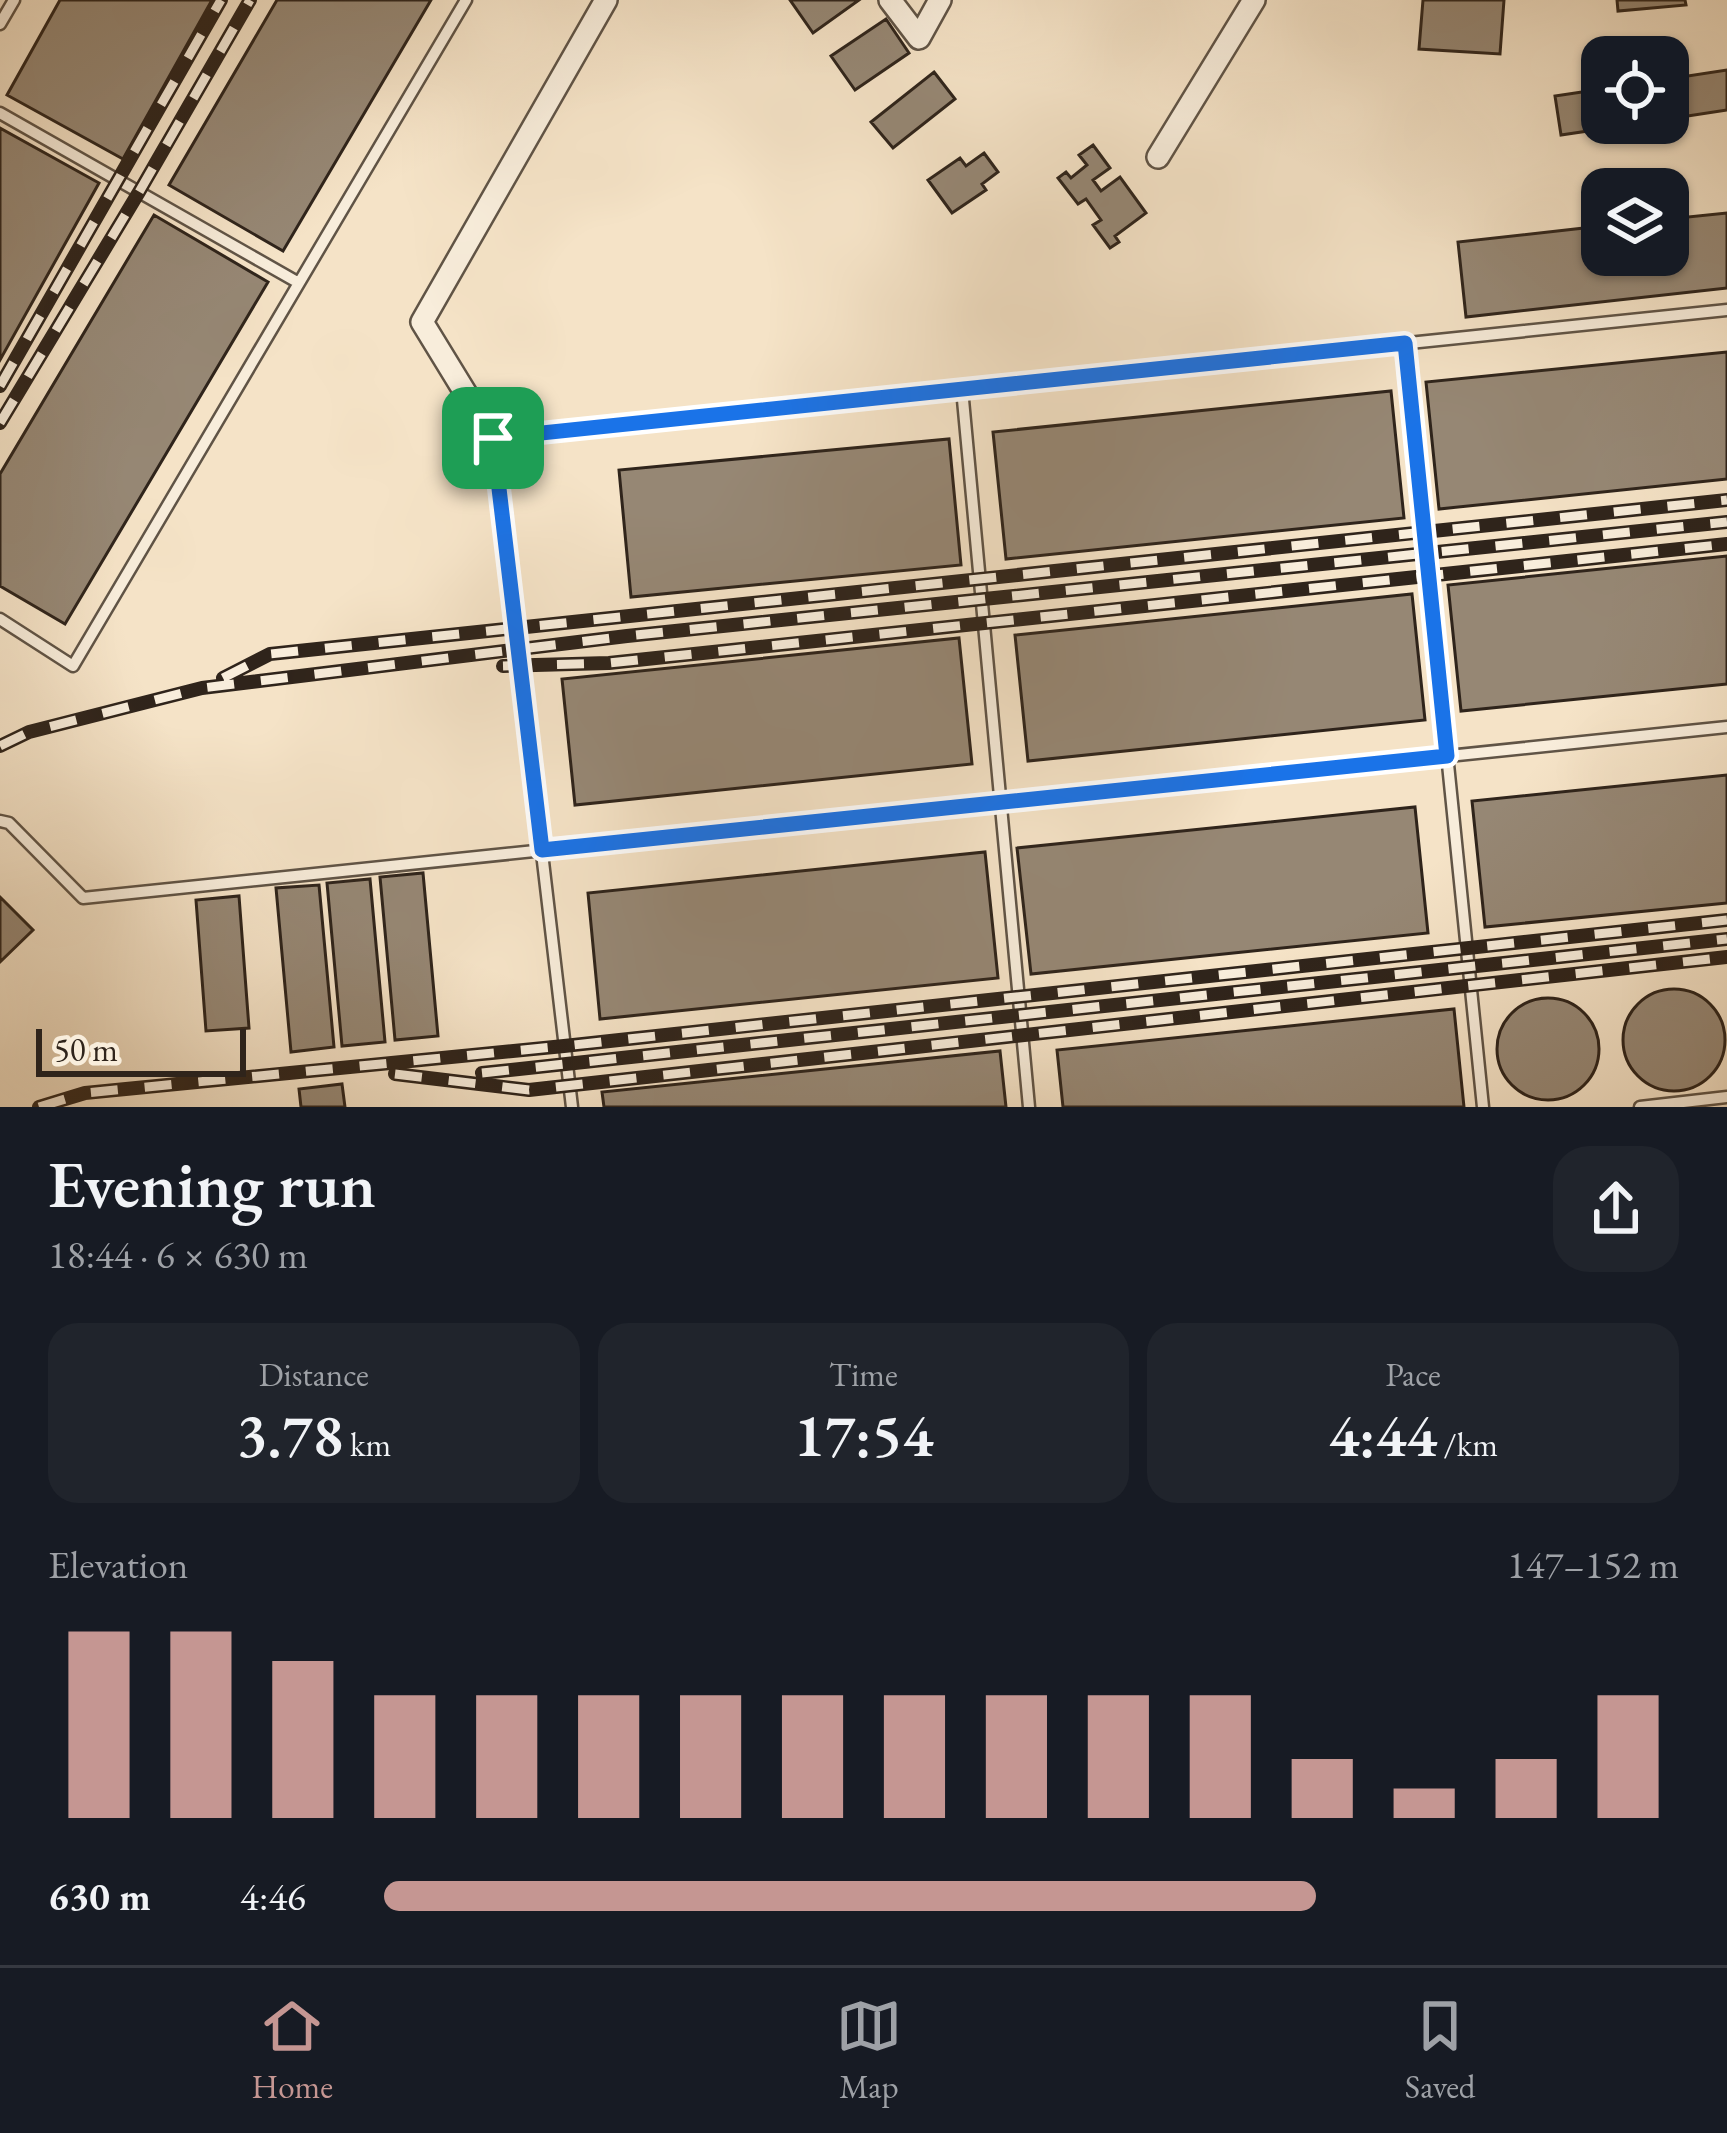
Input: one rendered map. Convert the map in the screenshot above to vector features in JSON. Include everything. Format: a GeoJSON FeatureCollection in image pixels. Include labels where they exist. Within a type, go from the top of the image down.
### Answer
{"type":"FeatureCollection","features":[{"type":"Feature","properties":{"kind":"street"},"geometry":{"type":"LineString","coordinates":[[493,438],[422,322],[606,0]]}},
{"type":"Feature","properties":{"kind":"street"},"geometry":{"type":"LineString","coordinates":[[890,0],[919,38],[940,0]]}},
{"type":"Feature","properties":{"kind":"street"},"geometry":{"type":"LineString","coordinates":[[1158,157],[1254,0]]}},
{"type":"Feature","properties":{"kind":"lane"},"geometry":{"type":"LineString","coordinates":[[0,24],[14,0]]}},
{"type":"Feature","properties":{"kind":"lane"},"geometry":{"type":"LineString","coordinates":[[0,619],[73,667],[466,0]]}},
{"type":"Feature","properties":{"kind":"lane"},"geometry":{"type":"LineString","coordinates":[[0,113],[299,283]]}},
{"type":"Feature","properties":{"kind":"lane"},"geometry":{"type":"LineString","coordinates":[[572,1107],[493,438],[1727,310]]}},
{"type":"Feature","properties":{"kind":"lane"},"geometry":{"type":"LineString","coordinates":[[1405,343],[1483,1107]]}},
{"type":"Feature","properties":{"kind":"lane"},"geometry":{"type":"LineString","coordinates":[[962,389],[1029,1107]]}},
{"type":"Feature","properties":{"kind":"lane"},"geometry":{"type":"LineString","coordinates":[[0,821],[9,823],[83,898],[1727,727]]}},
{"type":"Feature","properties":{"kind":"lane"},"geometry":{"type":"LineString","coordinates":[[1640,1107],[1727,1097]]}},
{"type":"Feature","properties":{"kind":"building"},"geometry":{"type":"Polygon","coordinates":[[[60,0],[212,0],[123,159],[7,95],[60,0]]]}},
{"type":"Feature","properties":{"kind":"building"},"geometry":{"type":"Polygon","coordinates":[[[277,0],[431,0],[283,251],[169,185],[277,0]]]}},
{"type":"Feature","properties":{"kind":"building"},"geometry":{"type":"Polygon","coordinates":[[[790,0],[859,0],[813,33],[790,0]]]}},
{"type":"Feature","properties":{"kind":"building"},"geometry":{"type":"Polygon","coordinates":[[[1423,0],[1504,0],[1500,54],[1419,49],[1423,0]]]}},
{"type":"Feature","properties":{"kind":"building"},"geometry":{"type":"Polygon","coordinates":[[[1617,0],[1685,0],[1686,5],[1618,11],[1617,0]]]}},
{"type":"Feature","properties":{"kind":"building"},"geometry":{"type":"Polygon","coordinates":[[[886,19],[909,53],[855,90],[831,56],[886,19]]]}},
{"type":"Feature","properties":{"kind":"building"},"geometry":{"type":"Polygon","coordinates":[[[1727,70],[1727,110],[1689,116],[1689,76],[1727,70]]]}},
{"type":"Feature","properties":{"kind":"building"},"geometry":{"type":"Polygon","coordinates":[[[934,72],[955,99],[893,148],[871,122],[934,72]]]}},
{"type":"Feature","properties":{"kind":"building"},"geometry":{"type":"Polygon","coordinates":[[[1581,92],[1581,132],[1561,135],[1555,96],[1581,92]]]}},
{"type":"Feature","properties":{"kind":"building"},"geometry":{"type":"Polygon","coordinates":[[[0,128],[99,183],[0,360],[0,128]]]}},
{"type":"Feature","properties":{"kind":"building"},"geometry":{"type":"Polygon","coordinates":[[[1093,145],[1110,168],[1093,180],[1101,191],[1120,177],[1146,213],[1115,236],[1119,242],[1110,248],[1093,225],[1101,220],[1086,199],[1078,204],[1058,178],[1066,172],[1071,178],[1087,165],[1079,155],[1093,145]]]}},
{"type":"Feature","properties":{"kind":"building"},"geometry":{"type":"Polygon","coordinates":[[[984,153],[998,172],[982,184],[986,190],[952,213],[928,180],[960,158],[966,166],[984,153]]]}},
{"type":"Feature","properties":{"kind":"building"},"geometry":{"type":"Polygon","coordinates":[[[1727,213],[1727,288],[1466,317],[1458,242],[1581,228],[1581,276],[1689,276],[1689,217],[1727,213]]]}},
{"type":"Feature","properties":{"kind":"building"},"geometry":{"type":"Polygon","coordinates":[[[154,215],[268,282],[65,624],[0,586],[0,474],[154,215]]]}},
{"type":"Feature","properties":{"kind":"building"},"geometry":{"type":"Polygon","coordinates":[[[1727,352],[1727,479],[1439,509],[1426,382],[1727,352]]]}},
{"type":"Feature","properties":{"kind":"building"},"geometry":{"type":"Polygon","coordinates":[[[1391,391],[1404,518],[1006,559],[993,432],[1391,391]]]}},
{"type":"Feature","properties":{"kind":"building"},"geometry":{"type":"Polygon","coordinates":[[[949,439],[961,565],[631,597],[619,470],[949,439]]]}},
{"type":"Feature","properties":{"kind":"building"},"geometry":{"type":"Polygon","coordinates":[[[1727,556],[1727,684],[1461,711],[1448,585],[1727,556]]]}},
{"type":"Feature","properties":{"kind":"building"},"geometry":{"type":"Polygon","coordinates":[[[1412,594],[1425,720],[1028,761],[1015,635],[1412,594]]]}},
{"type":"Feature","properties":{"kind":"building"},"geometry":{"type":"Polygon","coordinates":[[[959,638],[972,764],[575,805],[562,679],[959,638]]]}},
{"type":"Feature","properties":{"kind":"building"},"geometry":{"type":"Polygon","coordinates":[[[1727,775],[1727,903],[1485,927],[1472,801],[1727,775]]]}},
{"type":"Feature","properties":{"kind":"building"},"geometry":{"type":"Polygon","coordinates":[[[1415,807],[1428,933],[1031,974],[1017,848],[1415,807]]]}},
{"type":"Feature","properties":{"kind":"building"},"geometry":{"type":"Polygon","coordinates":[[[985,852],[998,978],[600,1019],[588,893],[985,852]]]}},
{"type":"Feature","properties":{"kind":"building"},"geometry":{"type":"Polygon","coordinates":[[[423,873],[438,1036],[395,1040],[380,877],[423,873]]]}},
{"type":"Feature","properties":{"kind":"building"},"geometry":{"type":"Polygon","coordinates":[[[370,879],[385,1042],[342,1046],[327,883],[370,879]]]}},
{"type":"Feature","properties":{"kind":"building"},"geometry":{"type":"Polygon","coordinates":[[[319,885],[334,1047],[291,1052],[276,888],[319,885]]]}},
{"type":"Feature","properties":{"kind":"building"},"geometry":{"type":"Polygon","coordinates":[[[239,896],[249,1028],[206,1031],[196,900],[239,896]]]}},
{"type":"Feature","properties":{"kind":"building"},"geometry":{"type":"Polygon","coordinates":[[[0,897],[33,930],[0,962],[0,897]]]}},
{"type":"Feature","properties":{"kind":"building"},"geometry":{"type":"Polygon","coordinates":[[[1674,989],[1694,993],[1710,1004],[1721,1020],[1725,1040],[1721,1060],[1710,1076],[1694,1087],[1674,1091],[1654,1087],[1638,1076],[1627,1060],[1623,1040],[1627,1020],[1638,1004],[1654,993],[1674,989]]]}},
{"type":"Feature","properties":{"kind":"building"},"geometry":{"type":"Polygon","coordinates":[[[1548,998],[1568,1002],[1584,1013],[1595,1029],[1599,1049],[1595,1069],[1584,1085],[1568,1096],[1548,1100],[1528,1096],[1512,1085],[1501,1069],[1497,1049],[1501,1029],[1512,1013],[1528,1002],[1548,998]]]}},
{"type":"Feature","properties":{"kind":"building"},"geometry":{"type":"Polygon","coordinates":[[[1454,1009],[1464,1107],[1063,1107],[1057,1050],[1454,1009]]]}},
{"type":"Feature","properties":{"kind":"building"},"geometry":{"type":"Polygon","coordinates":[[[1000,1051],[1006,1107],[604,1107],[602,1092],[1000,1051]]]}},
{"type":"Feature","properties":{"kind":"building"},"geometry":{"type":"Polygon","coordinates":[[[342,1084],[345,1107],[301,1107],[299,1089],[342,1084]]]}},
{"type":"Feature","properties":{"kind":"railway"},"geometry":{"type":"LineString","coordinates":[[0,386],[221,0]]}},
{"type":"Feature","properties":{"kind":"railway"},"geometry":{"type":"LineString","coordinates":[[0,423],[250,0]]}},
{"type":"Feature","properties":{"kind":"railway"},"geometry":{"type":"LineString","coordinates":[[223,678],[270,654],[1727,500]]}},
{"type":"Feature","properties":{"kind":"railway"},"geometry":{"type":"LineString","coordinates":[[0,746],[29,732],[202,688],[627,636],[1727,522]]}},
{"type":"Feature","properties":{"kind":"railway"},"geometry":{"type":"LineString","coordinates":[[503,666],[609,663],[1727,544]]}},
{"type":"Feature","properties":{"kind":"railway"},"geometry":{"type":"LineString","coordinates":[[39,1107],[85,1093],[1727,920]]}},
{"type":"Feature","properties":{"kind":"railway"},"geometry":{"type":"LineString","coordinates":[[482,1073],[1727,939]]}},
{"type":"Feature","properties":{"kind":"railway"},"geometry":{"type":"LineString","coordinates":[[395,1074],[529,1090],[1727,957]]}},
{"type":"Feature","properties":{"kind":"route"},"geometry":{"type":"LineString","coordinates":[[1405,343],[1447,756],[542,850],[493,438],[1405,343]]}}]}
